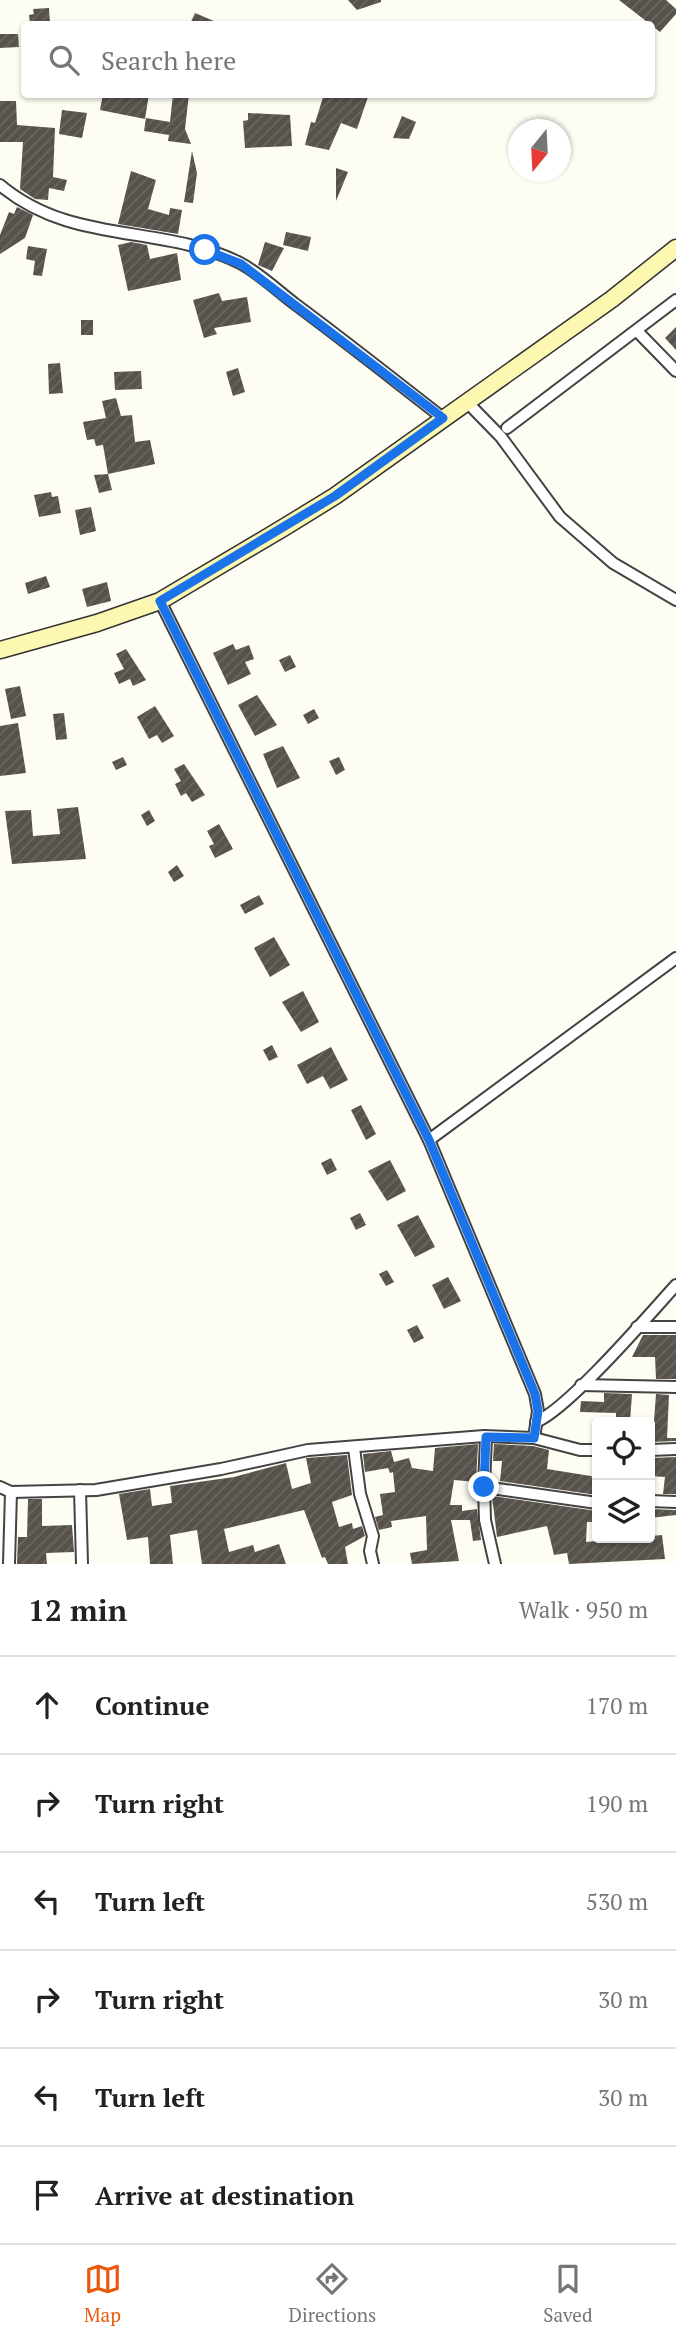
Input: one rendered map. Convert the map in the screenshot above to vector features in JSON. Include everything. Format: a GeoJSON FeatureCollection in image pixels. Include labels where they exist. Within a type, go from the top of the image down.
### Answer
{"type":"FeatureCollection","features":[{"type":"Feature","properties":{"kind":"street"},"geometry":{"type":"LineString","coordinates":[[0,185],[20,202],[55,217],[95,230],[188,243],[241,264],[443,418]]}},
{"type":"Feature","properties":{"kind":"street"},"geometry":{"type":"LineString","coordinates":[[0,650],[97,623],[160,601],[335,496],[612,299],[676,248]]}},
{"type":"Feature","properties":{"kind":"street"},"geometry":{"type":"LineString","coordinates":[[507,428],[676,300]]}},
{"type":"Feature","properties":{"kind":"street"},"geometry":{"type":"LineString","coordinates":[[637,331],[676,371]]}},
{"type":"Feature","properties":{"kind":"street"},"geometry":{"type":"LineString","coordinates":[[467,401],[501,437],[560,517],[604,556],[676,600]]}},
{"type":"Feature","properties":{"kind":"street"},"geometry":{"type":"LineString","coordinates":[[160,601],[429,1140],[535,1394],[534,1438]]}},
{"type":"Feature","properties":{"kind":"street"},"geometry":{"type":"LineString","coordinates":[[429,1140],[676,958]]}},
{"type":"Feature","properties":{"kind":"street"},"geometry":{"type":"LineString","coordinates":[[536,1422],[551,1414],[581,1385],[676,1285]]}},
{"type":"Feature","properties":{"kind":"street"},"geometry":{"type":"LineString","coordinates":[[637,1327],[676,1326]]}},
{"type":"Feature","properties":{"kind":"street"},"geometry":{"type":"LineString","coordinates":[[581,1385],[676,1387]]}},
{"type":"Feature","properties":{"kind":"street"},"geometry":{"type":"LineString","coordinates":[[486,1437],[485,1520],[495,1564]]}},
{"type":"Feature","properties":{"kind":"street"},"geometry":{"type":"LineString","coordinates":[[9,1564],[5,1489],[80,1490],[221,1469],[308,1450],[486,1437],[534,1438],[580,1450],[592,1450]]}},
{"type":"Feature","properties":{"kind":"street"},"geometry":{"type":"LineString","coordinates":[[354,1448],[360,1494],[373,1536],[370,1551],[373,1564]]}},
{"type":"Feature","properties":{"kind":"street"},"geometry":{"type":"LineString","coordinates":[[655,1450],[676,1449]]}},
{"type":"Feature","properties":{"kind":"street"},"geometry":{"type":"LineString","coordinates":[[484,1487],[592,1502]]}},
{"type":"Feature","properties":{"kind":"street"},"geometry":{"type":"LineString","coordinates":[[80,1490],[82,1564]]}},
{"type":"Feature","properties":{"kind":"street"},"geometry":{"type":"LineString","coordinates":[[655,1502],[676,1502]]}},
{"type":"Feature","properties":{"kind":"building"},"geometry":{"type":"Polygon","coordinates":[[[348,0],[381,0],[381,2],[357,10],[348,0]]]}},
{"type":"Feature","properties":{"kind":"building"},"geometry":{"type":"Polygon","coordinates":[[[619,0],[666,0],[676,9],[676,14],[660,32],[655,28],[655,21],[646,21],[619,0]]]}},
{"type":"Feature","properties":{"kind":"building"},"geometry":{"type":"Polygon","coordinates":[[[49,8],[50,21],[30,21],[29,15],[34,14],[33,9],[49,8]]]}},
{"type":"Feature","properties":{"kind":"building"},"geometry":{"type":"Polygon","coordinates":[[[195,13],[214,21],[191,21],[195,13]]]}},
{"type":"Feature","properties":{"kind":"building"},"geometry":{"type":"Polygon","coordinates":[[[0,34],[18,34],[19,47],[0,48],[0,34]]]}},
{"type":"Feature","properties":{"kind":"building"},"geometry":{"type":"Polygon","coordinates":[[[102,98],[148,98],[145,119],[100,110],[102,98]]]}},
{"type":"Feature","properties":{"kind":"building"},"geometry":{"type":"Polygon","coordinates":[[[173,98],[189,98],[185,129],[191,144],[168,141],[169,135],[144,131],[146,118],[170,122],[173,98]]]}},
{"type":"Feature","properties":{"kind":"building"},"geometry":{"type":"Polygon","coordinates":[[[323,98],[368,98],[357,129],[341,123],[329,150],[305,145],[311,122],[315,123],[323,98]]]}},
{"type":"Feature","properties":{"kind":"building"},"geometry":{"type":"Polygon","coordinates":[[[0,101],[16,101],[17,125],[55,128],[53,177],[67,180],[64,191],[49,188],[48,200],[35,199],[20,189],[23,142],[0,142],[0,101]]]}},
{"type":"Feature","properties":{"kind":"building"},"geometry":{"type":"Polygon","coordinates":[[[62,110],[87,113],[82,138],[59,134],[62,110]]]}},
{"type":"Feature","properties":{"kind":"building"},"geometry":{"type":"Polygon","coordinates":[[[248,113],[290,115],[292,146],[245,148],[243,121],[248,120],[248,113]]]}},
{"type":"Feature","properties":{"kind":"building"},"geometry":{"type":"Polygon","coordinates":[[[402,116],[416,122],[409,139],[393,138],[402,116]]]}},
{"type":"Feature","properties":{"kind":"building"},"geometry":{"type":"Polygon","coordinates":[[[192,151],[197,173],[193,203],[184,202],[192,151]]]}},
{"type":"Feature","properties":{"kind":"building"},"geometry":{"type":"Polygon","coordinates":[[[336,168],[348,172],[336,201],[336,168]]]}},
{"type":"Feature","properties":{"kind":"building"},"geometry":{"type":"Polygon","coordinates":[[[131,171],[156,180],[148,209],[169,215],[170,208],[182,210],[178,234],[118,224],[131,171]]]}},
{"type":"Feature","properties":{"kind":"building"},"geometry":{"type":"Polygon","coordinates":[[[17,207],[33,215],[25,238],[0,254],[0,235],[9,212],[14,214],[17,207]]]}},
{"type":"Feature","properties":{"kind":"building"},"geometry":{"type":"Polygon","coordinates":[[[286,232],[311,237],[308,251],[283,245],[286,232]]]}},
{"type":"Feature","properties":{"kind":"building"},"geometry":{"type":"Polygon","coordinates":[[[131,242],[147,245],[150,259],[177,253],[181,280],[128,291],[118,245],[131,242]]]}},
{"type":"Feature","properties":{"kind":"building"},"geometry":{"type":"Polygon","coordinates":[[[265,242],[284,248],[272,271],[258,265],[265,242]]]}},
{"type":"Feature","properties":{"kind":"building"},"geometry":{"type":"Polygon","coordinates":[[[28,246],[47,249],[42,276],[33,275],[35,261],[26,259],[28,246]]]}},
{"type":"Feature","properties":{"kind":"building"},"geometry":{"type":"Polygon","coordinates":[[[219,293],[222,301],[247,297],[251,322],[214,328],[217,334],[204,338],[193,300],[219,293]]]}},
{"type":"Feature","properties":{"kind":"building"},"geometry":{"type":"Polygon","coordinates":[[[81,320],[93,320],[93,335],[81,335],[81,320]]]}},
{"type":"Feature","properties":{"kind":"building"},"geometry":{"type":"Polygon","coordinates":[[[676,327],[676,350],[665,338],[676,327]]]}},
{"type":"Feature","properties":{"kind":"building"},"geometry":{"type":"Polygon","coordinates":[[[60,363],[63,393],[49,394],[48,364],[60,363]]]}},
{"type":"Feature","properties":{"kind":"building"},"geometry":{"type":"Polygon","coordinates":[[[238,368],[245,392],[233,396],[226,372],[238,368]]]}},
{"type":"Feature","properties":{"kind":"building"},"geometry":{"type":"Polygon","coordinates":[[[141,371],[142,389],[115,390],[114,372],[141,371]]]}},
{"type":"Feature","properties":{"kind":"building"},"geometry":{"type":"Polygon","coordinates":[[[116,398],[121,416],[132,415],[135,442],[150,440],[155,464],[108,474],[103,445],[96,446],[94,439],[87,440],[83,422],[106,418],[102,401],[116,398]]]}},
{"type":"Feature","properties":{"kind":"building"},"geometry":{"type":"Polygon","coordinates":[[[108,474],[112,490],[99,493],[94,475],[108,474]]]}},
{"type":"Feature","properties":{"kind":"building"},"geometry":{"type":"Polygon","coordinates":[[[51,492],[52,497],[58,496],[61,513],[39,517],[34,495],[51,492]]]}},
{"type":"Feature","properties":{"kind":"building"},"geometry":{"type":"Polygon","coordinates":[[[91,507],[96,531],[80,535],[75,510],[91,507]]]}},
{"type":"Feature","properties":{"kind":"building"},"geometry":{"type":"Polygon","coordinates":[[[46,576],[50,587],[28,594],[25,583],[46,576]]]}},
{"type":"Feature","properties":{"kind":"building"},"geometry":{"type":"Polygon","coordinates":[[[107,582],[111,601],[87,607],[82,589],[107,582]]]}},
{"type":"Feature","properties":{"kind":"building"},"geometry":{"type":"Polygon","coordinates":[[[233,644],[236,650],[249,645],[254,659],[245,662],[251,674],[228,685],[213,653],[233,644]]]}},
{"type":"Feature","properties":{"kind":"building"},"geometry":{"type":"Polygon","coordinates":[[[126,649],[146,680],[133,686],[130,679],[119,684],[114,673],[124,669],[116,654],[126,649]]]}},
{"type":"Feature","properties":{"kind":"building"},"geometry":{"type":"Polygon","coordinates":[[[290,655],[296,667],[285,672],[279,660],[290,655]]]}},
{"type":"Feature","properties":{"kind":"building"},"geometry":{"type":"Polygon","coordinates":[[[20,686],[26,716],[11,719],[5,689],[20,686]]]}},
{"type":"Feature","properties":{"kind":"building"},"geometry":{"type":"Polygon","coordinates":[[[257,695],[277,725],[255,736],[238,705],[257,695]]]}},
{"type":"Feature","properties":{"kind":"building"},"geometry":{"type":"Polygon","coordinates":[[[155,706],[174,736],[162,743],[157,735],[149,739],[137,717],[155,706]]]}},
{"type":"Feature","properties":{"kind":"building"},"geometry":{"type":"Polygon","coordinates":[[[314,709],[319,718],[308,724],[303,715],[314,709]]]}},
{"type":"Feature","properties":{"kind":"building"},"geometry":{"type":"Polygon","coordinates":[[[64,713],[67,739],[56,740],[53,714],[64,713]]]}},
{"type":"Feature","properties":{"kind":"building"},"geometry":{"type":"Polygon","coordinates":[[[18,723],[26,773],[0,776],[0,726],[18,723]]]}},
{"type":"Feature","properties":{"kind":"building"},"geometry":{"type":"Polygon","coordinates":[[[283,746],[300,778],[277,788],[263,754],[283,746]]]}},
{"type":"Feature","properties":{"kind":"building"},"geometry":{"type":"Polygon","coordinates":[[[123,757],[127,765],[116,770],[112,762],[123,757]]]}},
{"type":"Feature","properties":{"kind":"building"},"geometry":{"type":"Polygon","coordinates":[[[339,757],[345,770],[336,775],[329,761],[339,757]]]}},
{"type":"Feature","properties":{"kind":"building"},"geometry":{"type":"Polygon","coordinates":[[[184,764],[205,795],[192,802],[186,793],[181,796],[175,784],[181,781],[174,769],[184,764]]]}},
{"type":"Feature","properties":{"kind":"building"},"geometry":{"type":"Polygon","coordinates":[[[78,807],[86,859],[12,864],[5,811],[31,810],[33,836],[60,834],[57,809],[78,807]]]}},
{"type":"Feature","properties":{"kind":"building"},"geometry":{"type":"Polygon","coordinates":[[[149,810],[155,821],[147,826],[141,815],[149,810]]]}},
{"type":"Feature","properties":{"kind":"building"},"geometry":{"type":"Polygon","coordinates":[[[219,824],[233,849],[215,858],[209,846],[214,844],[207,831],[219,824]]]}},
{"type":"Feature","properties":{"kind":"building"},"geometry":{"type":"Polygon","coordinates":[[[177,865],[184,876],[174,882],[168,872],[177,865]]]}},
{"type":"Feature","properties":{"kind":"building"},"geometry":{"type":"Polygon","coordinates":[[[259,895],[264,904],[245,914],[240,905],[259,895]]]}},
{"type":"Feature","properties":{"kind":"building"},"geometry":{"type":"Polygon","coordinates":[[[274,937],[290,965],[270,977],[254,948],[274,937]]]}},
{"type":"Feature","properties":{"kind":"building"},"geometry":{"type":"Polygon","coordinates":[[[303,991],[319,1022],[301,1032],[282,1002],[303,991]]]}},
{"type":"Feature","properties":{"kind":"building"},"geometry":{"type":"Polygon","coordinates":[[[272,1045],[278,1057],[269,1061],[263,1050],[272,1045]]]}},
{"type":"Feature","properties":{"kind":"building"},"geometry":{"type":"Polygon","coordinates":[[[331,1047],[348,1080],[330,1089],[323,1076],[307,1084],[297,1065],[331,1047]]]}},
{"type":"Feature","properties":{"kind":"building"},"geometry":{"type":"Polygon","coordinates":[[[361,1105],[376,1134],[366,1140],[351,1110],[361,1105]]]}},
{"type":"Feature","properties":{"kind":"building"},"geometry":{"type":"Polygon","coordinates":[[[331,1158],[337,1170],[327,1175],[321,1163],[331,1158]]]}},
{"type":"Feature","properties":{"kind":"building"},"geometry":{"type":"Polygon","coordinates":[[[390,1160],[406,1191],[387,1201],[368,1171],[390,1160]]]}},
{"type":"Feature","properties":{"kind":"building"},"geometry":{"type":"Polygon","coordinates":[[[360,1213],[366,1225],[356,1230],[350,1218],[360,1213]]]}},
{"type":"Feature","properties":{"kind":"building"},"geometry":{"type":"Polygon","coordinates":[[[418,1215],[435,1247],[415,1257],[397,1225],[418,1215]]]}},
{"type":"Feature","properties":{"kind":"building"},"geometry":{"type":"Polygon","coordinates":[[[387,1270],[394,1282],[386,1286],[379,1274],[387,1270]]]}},
{"type":"Feature","properties":{"kind":"building"},"geometry":{"type":"Polygon","coordinates":[[[448,1277],[461,1301],[444,1309],[432,1285],[448,1277]]]}},
{"type":"Feature","properties":{"kind":"building"},"geometry":{"type":"Polygon","coordinates":[[[417,1325],[424,1338],[414,1343],[407,1330],[417,1325]]]}},
{"type":"Feature","properties":{"kind":"building"},"geometry":{"type":"Polygon","coordinates":[[[643,1335],[676,1335],[676,1379],[656,1379],[655,1357],[632,1357],[643,1335]]]}},
{"type":"Feature","properties":{"kind":"building"},"geometry":{"type":"Polygon","coordinates":[[[604,1393],[632,1394],[630,1417],[616,1417],[616,1413],[580,1412],[581,1401],[604,1402],[604,1393]]]}},
{"type":"Feature","properties":{"kind":"building"},"geometry":{"type":"Polygon","coordinates":[[[656,1394],[669,1395],[667,1438],[676,1438],[676,1441],[655,1442],[656,1394]]]}},
{"type":"Feature","properties":{"kind":"building"},"geometry":{"type":"Polygon","coordinates":[[[478,1444],[476,1482],[454,1480],[450,1505],[462,1505],[462,1511],[477,1509],[481,1540],[473,1541],[470,1520],[451,1520],[459,1561],[412,1564],[410,1553],[427,1550],[426,1516],[391,1521],[392,1527],[379,1530],[375,1517],[383,1515],[380,1494],[395,1492],[393,1472],[390,1473],[388,1468],[365,1472],[363,1454],[391,1451],[394,1462],[409,1458],[412,1468],[433,1471],[435,1448],[478,1444]]]}},
{"type":"Feature","properties":{"kind":"building"},"geometry":{"type":"Polygon","coordinates":[[[494,1444],[533,1446],[549,1450],[547,1469],[592,1476],[592,1494],[500,1481],[502,1461],[493,1461],[494,1444]]]}},
{"type":"Feature","properties":{"kind":"building"},"geometry":{"type":"Polygon","coordinates":[[[347,1455],[352,1495],[332,1502],[339,1527],[352,1523],[353,1529],[362,1526],[365,1536],[345,1547],[348,1564],[328,1564],[325,1557],[322,1558],[304,1510],[224,1529],[229,1552],[253,1545],[255,1552],[279,1544],[286,1564],[202,1564],[197,1530],[170,1535],[173,1564],[150,1564],[148,1537],[127,1540],[119,1494],[150,1489],[152,1506],[172,1503],[170,1486],[234,1477],[286,1463],[292,1489],[311,1483],[306,1458],[347,1455]]]}},
{"type":"Feature","properties":{"kind":"building"},"geometry":{"type":"Polygon","coordinates":[[[676,1457],[676,1494],[663,1494],[665,1477],[655,1476],[655,1458],[676,1457]]]}},
{"type":"Feature","properties":{"kind":"building"},"geometry":{"type":"Polygon","coordinates":[[[492,1496],[592,1510],[592,1522],[587,1522],[586,1542],[655,1543],[655,1536],[662,1535],[665,1559],[569,1564],[567,1553],[554,1555],[547,1526],[497,1537],[492,1496]]]}},
{"type":"Feature","properties":{"kind":"building"},"geometry":{"type":"Polygon","coordinates":[[[28,1499],[42,1499],[42,1526],[72,1525],[74,1552],[46,1553],[47,1564],[17,1564],[18,1537],[27,1537],[28,1499]]]}},
{"type":"Feature","properties":{"kind":"building"},"geometry":{"type":"Polygon","coordinates":[[[655,1509],[676,1510],[676,1515],[655,1517],[655,1509]]]}},
{"type":"Feature","properties":{"kind":"route"},"geometry":{"type":"LineString","coordinates":[[205,250],[241,264],[443,418],[335,496],[160,601],[429,1140],[535,1394],[538,1411],[534,1438],[486,1437],[484,1487]]}}]}
